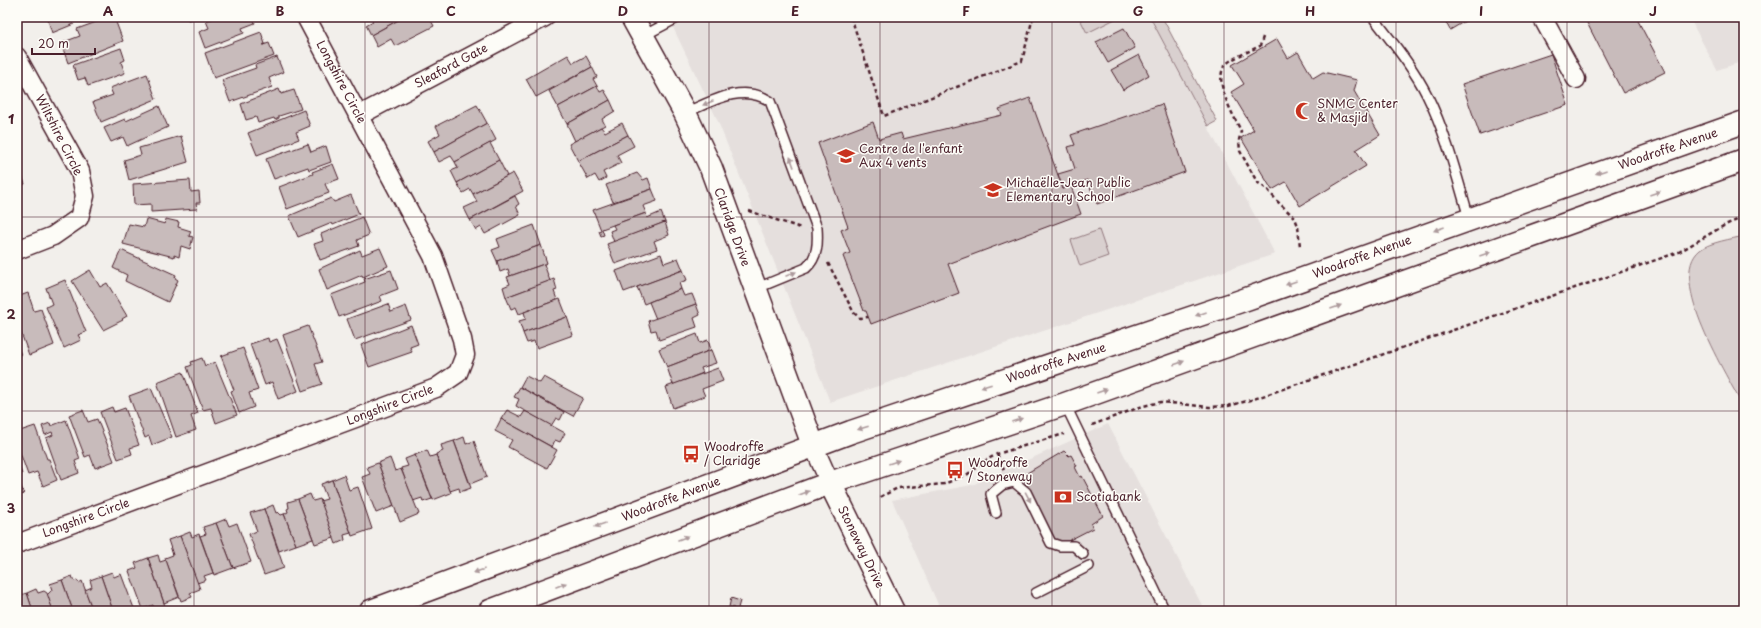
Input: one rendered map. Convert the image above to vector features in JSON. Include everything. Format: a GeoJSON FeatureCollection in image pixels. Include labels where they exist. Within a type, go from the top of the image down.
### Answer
{"type":"FeatureCollection","features":[{"type":"Feature","properties":{"kind":"main road","name":"Claridge Drive"},"geometry":{"type":"LineString","coordinates":[[632,17],[685,113],[711,168],[813,445]]}},
{"type":"Feature","properties":{"kind":"main road","name":"Woodroffe Avenue"},"geometry":{"type":"LineString","coordinates":[[371,611],[813,445],[1238,302],[1470,218],[1744,122]]}},
{"type":"Feature","properties":{"kind":"main road"},"geometry":{"type":"LineString","coordinates":[[490,611],[830,483],[1065,404],[1744,160]]}},
{"type":"Feature","properties":{"kind":"main road","name":"Stoneway Drive"},"geometry":{"type":"LineString","coordinates":[[830,483],[893,611]]}},
{"type":"Feature","properties":{"kind":"street","name":"Longshire Circle"},"geometry":{"type":"LineString","coordinates":[[17,544],[436,388],[458,373],[465,354],[462,339],[433,256],[306,17]]}},
{"type":"Feature","properties":{"kind":"street","name":"Sleaford Gate"},"geometry":{"type":"LineString","coordinates":[[358,116],[545,17]]}},
{"type":"Feature","properties":{"kind":"street"},"geometry":{"type":"LineString","coordinates":[[1542,17],[1576,79]]}},
{"type":"Feature","properties":{"kind":"street","name":"Wiltshire Circle"},"geometry":{"type":"LineString","coordinates":[[17,57],[80,171],[86,196],[79,218],[53,236],[17,250]]}},
{"type":"Feature","properties":{"kind":"street"},"geometry":{"type":"LineString","coordinates":[[813,445],[830,483]]}},
{"type":"Feature","properties":{"kind":"lane"},"geometry":{"type":"LineString","coordinates":[[643,36],[679,17]]}},
{"type":"Feature","properties":{"kind":"lane"},"geometry":{"type":"LineString","coordinates":[[1373,17],[1402,55],[1426,95],[1448,149],[1470,218]]}},
{"type":"Feature","properties":{"kind":"lane"},"geometry":{"type":"LineString","coordinates":[[685,113],[736,93],[756,93],[770,101],[817,228],[818,242],[812,263],[806,268],[755,288]]}},
{"type":"Feature","properties":{"kind":"lane"},"geometry":{"type":"LineString","coordinates":[[1065,404],[1164,611]]}},
{"type":"Feature","properties":{"kind":"lane"},"geometry":{"type":"LineString","coordinates":[[996,513],[991,494],[1002,485],[1014,482],[1026,492],[1051,543],[1060,546],[1074,546],[1083,554]]}},
{"type":"Feature","properties":{"kind":"lane"},"geometry":{"type":"LineString","coordinates":[[1036,593],[1089,566]]}},
{"type":"Feature","properties":{"kind":"path"},"geometry":{"type":"LineString","coordinates":[[851,17],[884,116],[1022,61],[1033,17]]}},
{"type":"Feature","properties":{"kind":"path"},"geometry":{"type":"LineString","coordinates":[[1263,37],[1260,46],[1226,64],[1220,75],[1224,96],[1241,131],[1239,140],[1240,151],[1257,182],[1267,189],[1295,218],[1298,226],[1300,248]]}},
{"type":"Feature","properties":{"kind":"path"},"geometry":{"type":"LineString","coordinates":[[746,211],[754,212],[804,229]]}},
{"type":"Feature","properties":{"kind":"path"},"geometry":{"type":"LineString","coordinates":[[880,497],[898,488],[944,484],[968,474],[983,462],[997,454],[1078,430],[1143,406],[1161,402],[1209,407],[1228,406],[1251,400],[1679,252],[1725,225],[1744,217]]}},
{"type":"Feature","properties":{"kind":"path"},"geometry":{"type":"LineString","coordinates":[[828,263],[854,314],[860,318],[868,317]]}},
{"type":"Feature","properties":{"kind":"shaded area","name":"Michaëlle-Jean Public Elementary School"},"geometry":{"type":"Polygon","coordinates":[[[668,17],[1150,17],[1275,254],[830,402],[717,119],[668,17]]]}},
{"type":"Feature","properties":{"kind":"shaded area"},"geometry":{"type":"Polygon","coordinates":[[[1079,17],[1114,17],[1115,19],[1087,33],[1079,17]]]}},
{"type":"Feature","properties":{"kind":"shaded area"},"geometry":{"type":"Polygon","coordinates":[[[1150,17],[1162,17],[1217,121],[1208,126],[1150,17]]]}},
{"type":"Feature","properties":{"kind":"shaded area"},"geometry":{"type":"Polygon","coordinates":[[[1689,17],[1744,17],[1744,61],[1717,70],[1689,17]]]}},
{"type":"Feature","properties":{"kind":"shaded area"},"geometry":{"type":"Polygon","coordinates":[[[1099,230],[1108,256],[1080,266],[1071,240],[1099,230]]]}},
{"type":"Feature","properties":{"kind":"shaded area"},"geometry":{"type":"Polygon","coordinates":[[[1744,236],[1744,408],[1725,374],[1703,328],[1694,304],[1690,282],[1691,264],[1700,250],[1715,243],[1744,236]]]}},
{"type":"Feature","properties":{"kind":"shaded area"},"geometry":{"type":"Polygon","coordinates":[[[1108,424],[1205,611],[941,611],[892,500],[972,485],[1108,424]]]}},
{"type":"Feature","properties":{"kind":"building"},"geometry":{"type":"Polygon","coordinates":[[[47,17],[86,17],[73,22],[74,24],[52,33],[47,17]]]}},
{"type":"Feature","properties":{"kind":"building"},"geometry":{"type":"Polygon","coordinates":[[[110,17],[114,17],[123,41],[68,63],[61,43],[80,36],[77,29],[110,17]]]}},
{"type":"Feature","properties":{"kind":"building"},"geometry":{"type":"Polygon","coordinates":[[[187,17],[200,17],[188,20],[187,17]]]}},
{"type":"Feature","properties":{"kind":"building"},"geometry":{"type":"Polygon","coordinates":[[[217,17],[253,17],[255,23],[242,28],[244,33],[205,48],[199,32],[209,28],[206,21],[217,17]]]}},
{"type":"Feature","properties":{"kind":"building"},"geometry":{"type":"Polygon","coordinates":[[[369,17],[404,17],[371,35],[366,25],[373,21],[369,17]]]}},
{"type":"Feature","properties":{"kind":"building"},"geometry":{"type":"Polygon","coordinates":[[[404,17],[429,17],[434,26],[395,46],[391,39],[377,47],[371,35],[404,17]]]}},
{"type":"Feature","properties":{"kind":"building"},"geometry":{"type":"Polygon","coordinates":[[[1443,17],[1472,17],[1450,30],[1443,17]]]}},
{"type":"Feature","properties":{"kind":"building"},"geometry":{"type":"Polygon","coordinates":[[[1584,17],[1636,17],[1665,72],[1623,93],[1584,17]]]}},
{"type":"Feature","properties":{"kind":"building"},"geometry":{"type":"Polygon","coordinates":[[[1124,28],[1135,48],[1108,63],[1096,42],[1124,28]]]}},
{"type":"Feature","properties":{"kind":"building"},"geometry":{"type":"Polygon","coordinates":[[[261,32],[265,44],[263,45],[269,43],[274,56],[214,78],[205,53],[261,32]]]}},
{"type":"Feature","properties":{"kind":"building","name":"SNMC Center & Masjid"},"geometry":{"type":"Polygon","coordinates":[[[1277,39],[1288,58],[1298,52],[1313,78],[1323,72],[1357,80],[1354,91],[1380,135],[1356,150],[1366,166],[1300,206],[1286,182],[1272,190],[1241,138],[1254,130],[1231,92],[1244,84],[1232,65],[1277,39]]]}},
{"type":"Feature","properties":{"kind":"building"},"geometry":{"type":"Polygon","coordinates":[[[121,48],[125,60],[121,62],[125,73],[88,86],[85,78],[78,80],[73,65],[121,48]]]}},
{"type":"Feature","properties":{"kind":"building"},"geometry":{"type":"Polygon","coordinates":[[[1551,54],[1568,105],[1480,135],[1462,84],[1551,54]]]}},
{"type":"Feature","properties":{"kind":"building"},"geometry":{"type":"Polygon","coordinates":[[[568,55],[573,63],[586,56],[592,67],[536,97],[526,79],[568,55]]]}},
{"type":"Feature","properties":{"kind":"building"},"geometry":{"type":"Polygon","coordinates":[[[1139,55],[1149,75],[1123,90],[1111,70],[1139,55]]]}},
{"type":"Feature","properties":{"kind":"building"},"geometry":{"type":"Polygon","coordinates":[[[277,57],[283,72],[269,78],[272,87],[230,102],[222,80],[256,68],[255,65],[277,57]]]}},
{"type":"Feature","properties":{"kind":"building"},"geometry":{"type":"Polygon","coordinates":[[[592,67],[597,77],[593,79],[597,86],[558,107],[549,91],[592,67]]]}},
{"type":"Feature","properties":{"kind":"building"},"geometry":{"type":"Polygon","coordinates":[[[147,74],[156,99],[101,122],[93,102],[113,95],[110,88],[147,74]]]}},
{"type":"Feature","properties":{"kind":"building"},"geometry":{"type":"Polygon","coordinates":[[[597,86],[600,92],[604,90],[610,100],[567,124],[558,107],[597,86]]]}},
{"type":"Feature","properties":{"kind":"building"},"geometry":{"type":"Polygon","coordinates":[[[279,89],[281,94],[294,90],[301,109],[279,116],[279,118],[275,120],[274,118],[258,123],[256,117],[246,120],[241,104],[279,89]]]}},
{"type":"Feature","properties":{"kind":"building"},"geometry":{"type":"Polygon","coordinates":[[[1030,98],[1063,189],[1071,186],[1081,214],[948,264],[959,293],[935,302],[934,300],[871,324],[866,311],[864,311],[843,256],[850,253],[841,230],[848,227],[818,143],[873,122],[879,139],[901,133],[903,139],[1002,115],[999,109],[1030,98]]]}},
{"type":"Feature","properties":{"kind":"building"},"geometry":{"type":"Polygon","coordinates":[[[610,100],[615,111],[602,119],[605,125],[575,141],[567,124],[610,100]]]}},
{"type":"Feature","properties":{"kind":"building"},"geometry":{"type":"Polygon","coordinates":[[[1162,104],[1185,172],[1097,204],[1087,180],[1063,189],[1058,174],[1075,169],[1068,147],[1075,145],[1071,135],[1162,104]]]}},
{"type":"Feature","properties":{"kind":"building"},"geometry":{"type":"Polygon","coordinates":[[[477,105],[487,123],[434,152],[428,141],[440,134],[436,126],[477,105]]]}},
{"type":"Feature","properties":{"kind":"building"},"geometry":{"type":"Polygon","coordinates":[[[159,106],[168,127],[127,146],[123,137],[111,142],[104,128],[125,119],[126,121],[159,106]]]}},
{"type":"Feature","properties":{"kind":"building"},"geometry":{"type":"Polygon","coordinates":[[[304,110],[310,126],[296,132],[299,139],[257,155],[248,133],[304,110]]]}},
{"type":"Feature","properties":{"kind":"building"},"geometry":{"type":"Polygon","coordinates":[[[487,123],[496,140],[455,162],[451,156],[439,162],[434,152],[487,123]]]}},
{"type":"Feature","properties":{"kind":"building"},"geometry":{"type":"Polygon","coordinates":[[[622,123],[628,135],[578,161],[569,144],[601,127],[605,132],[622,123]]]}},
{"type":"Feature","properties":{"kind":"building"},"geometry":{"type":"Polygon","coordinates":[[[628,135],[634,146],[617,155],[621,163],[603,172],[606,178],[599,182],[595,175],[588,179],[578,161],[628,135]]]}},
{"type":"Feature","properties":{"kind":"building"},"geometry":{"type":"Polygon","coordinates":[[[181,136],[188,162],[129,180],[124,160],[141,155],[139,148],[181,136]]]}},
{"type":"Feature","properties":{"kind":"building"},"geometry":{"type":"Polygon","coordinates":[[[490,143],[499,160],[457,183],[451,171],[458,168],[455,162],[490,143]]]}},
{"type":"Feature","properties":{"kind":"building"},"geometry":{"type":"Polygon","coordinates":[[[308,144],[311,152],[326,146],[331,162],[309,170],[308,167],[274,179],[266,159],[308,144]]]}},
{"type":"Feature","properties":{"kind":"building"},"geometry":{"type":"Polygon","coordinates":[[[499,160],[507,176],[473,194],[470,189],[463,193],[457,183],[499,160]]]}},
{"type":"Feature","properties":{"kind":"building"},"geometry":{"type":"Polygon","coordinates":[[[17,163],[25,184],[17,186],[17,163]]]}},
{"type":"Feature","properties":{"kind":"building"},"geometry":{"type":"Polygon","coordinates":[[[333,164],[339,179],[325,184],[329,193],[287,209],[279,187],[313,174],[312,172],[333,164]]]}},
{"type":"Feature","properties":{"kind":"building"},"geometry":{"type":"Polygon","coordinates":[[[513,173],[523,191],[470,220],[464,208],[477,202],[473,194],[513,173]]]}},
{"type":"Feature","properties":{"kind":"building"},"geometry":{"type":"Polygon","coordinates":[[[637,173],[643,180],[648,178],[652,189],[613,202],[606,185],[637,173]]]}},
{"type":"Feature","properties":{"kind":"building"},"geometry":{"type":"Polygon","coordinates":[[[190,180],[191,192],[199,191],[200,203],[196,203],[197,209],[151,212],[151,204],[134,205],[133,184],[190,180]]]}},
{"type":"Feature","properties":{"kind":"building"},"geometry":{"type":"Polygon","coordinates":[[[17,188],[21,200],[17,201],[17,188]]]}},
{"type":"Feature","properties":{"kind":"building"},"geometry":{"type":"Polygon","coordinates":[[[652,189],[657,201],[643,206],[646,213],[602,229],[604,235],[601,236],[599,231],[601,230],[593,210],[652,189]]]}},
{"type":"Feature","properties":{"kind":"building"},"geometry":{"type":"Polygon","coordinates":[[[351,195],[359,214],[298,237],[289,216],[331,198],[334,202],[351,195]]]}},
{"type":"Feature","properties":{"kind":"building"},"geometry":{"type":"Polygon","coordinates":[[[515,196],[519,204],[516,206],[520,215],[485,234],[481,227],[476,230],[470,220],[515,196]]]}},
{"type":"Feature","properties":{"kind":"building"},"geometry":{"type":"Polygon","coordinates":[[[661,212],[665,222],[614,242],[610,231],[615,229],[613,225],[646,213],[647,218],[661,212]]]}},
{"type":"Feature","properties":{"kind":"building"},"geometry":{"type":"Polygon","coordinates":[[[362,217],[369,235],[357,240],[359,246],[320,260],[314,244],[323,241],[321,234],[362,217]]]}},
{"type":"Feature","properties":{"kind":"building"},"geometry":{"type":"Polygon","coordinates":[[[146,219],[165,224],[166,219],[179,222],[178,227],[191,231],[189,236],[193,237],[190,249],[181,246],[179,257],[174,255],[174,257],[123,244],[129,224],[144,227],[146,219]]]}},
{"type":"Feature","properties":{"kind":"building"},"geometry":{"type":"Polygon","coordinates":[[[665,222],[669,235],[654,241],[657,249],[615,264],[607,244],[665,222]]]}},
{"type":"Feature","properties":{"kind":"building"},"geometry":{"type":"Polygon","coordinates":[[[534,225],[541,245],[497,261],[492,250],[500,247],[497,239],[534,225]]]}},
{"type":"Feature","properties":{"kind":"building"},"geometry":{"type":"Polygon","coordinates":[[[541,245],[547,263],[510,276],[508,269],[500,272],[497,261],[541,245]]]}},
{"type":"Feature","properties":{"kind":"building"},"geometry":{"type":"Polygon","coordinates":[[[380,248],[388,266],[327,290],[319,269],[360,250],[362,255],[380,248]]]}},
{"type":"Feature","properties":{"kind":"building"},"geometry":{"type":"Polygon","coordinates":[[[121,250],[176,275],[175,278],[178,280],[168,302],[125,281],[127,275],[113,268],[121,250]]]}},
{"type":"Feature","properties":{"kind":"building"},"geometry":{"type":"Polygon","coordinates":[[[661,254],[664,263],[678,258],[683,270],[624,292],[616,271],[661,254]]]}},
{"type":"Feature","properties":{"kind":"building"},"geometry":{"type":"Polygon","coordinates":[[[544,264],[550,281],[506,297],[503,287],[510,284],[507,277],[544,264]]]}},
{"type":"Feature","properties":{"kind":"building"},"geometry":{"type":"Polygon","coordinates":[[[90,270],[100,287],[107,283],[127,316],[122,319],[123,320],[103,330],[72,281],[90,270]]]}},
{"type":"Feature","properties":{"kind":"building"},"geometry":{"type":"Polygon","coordinates":[[[391,270],[398,289],[380,296],[382,301],[339,317],[331,295],[365,282],[364,279],[391,270]]]}},
{"type":"Feature","properties":{"kind":"building"},"geometry":{"type":"Polygon","coordinates":[[[683,270],[687,280],[679,283],[681,289],[644,304],[637,287],[683,270]]]}},
{"type":"Feature","properties":{"kind":"building"},"geometry":{"type":"Polygon","coordinates":[[[554,279],[557,290],[554,291],[557,300],[519,314],[516,307],[511,309],[506,297],[554,279]]]}},
{"type":"Feature","properties":{"kind":"building"},"geometry":{"type":"Polygon","coordinates":[[[65,280],[86,332],[78,335],[81,340],[64,348],[46,307],[52,304],[46,288],[65,280]]]}},
{"type":"Feature","properties":{"kind":"building"},"geometry":{"type":"Polygon","coordinates":[[[681,289],[684,296],[692,294],[696,304],[656,319],[649,302],[681,289]]]}},
{"type":"Feature","properties":{"kind":"building"},"geometry":{"type":"Polygon","coordinates":[[[28,293],[34,311],[41,309],[54,345],[29,355],[17,322],[17,297],[28,293]]]}},
{"type":"Feature","properties":{"kind":"building"},"geometry":{"type":"Polygon","coordinates":[[[560,299],[567,317],[523,333],[519,321],[526,319],[524,312],[560,299]]]}},
{"type":"Feature","properties":{"kind":"building"},"geometry":{"type":"Polygon","coordinates":[[[388,304],[391,312],[406,306],[411,320],[355,340],[347,319],[388,304]]]}},
{"type":"Feature","properties":{"kind":"building"},"geometry":{"type":"Polygon","coordinates":[[[696,304],[700,315],[694,318],[697,327],[659,340],[656,330],[651,331],[648,321],[696,304]]]}},
{"type":"Feature","properties":{"kind":"building"},"geometry":{"type":"Polygon","coordinates":[[[567,317],[573,335],[537,348],[534,341],[527,343],[523,333],[567,317]]]}},
{"type":"Feature","properties":{"kind":"building"},"geometry":{"type":"Polygon","coordinates":[[[411,325],[418,344],[410,347],[412,352],[369,367],[361,345],[411,325]]]}},
{"type":"Feature","properties":{"kind":"building"},"geometry":{"type":"Polygon","coordinates":[[[308,326],[322,362],[315,364],[322,384],[302,391],[283,335],[308,326]]]}},
{"type":"Feature","properties":{"kind":"building"},"geometry":{"type":"Polygon","coordinates":[[[697,334],[700,343],[708,340],[711,350],[667,367],[659,349],[697,334]]]}},
{"type":"Feature","properties":{"kind":"building"},"geometry":{"type":"Polygon","coordinates":[[[268,338],[269,342],[277,339],[298,391],[278,399],[272,382],[265,385],[250,344],[268,338]]]}},
{"type":"Feature","properties":{"kind":"building"},"geometry":{"type":"Polygon","coordinates":[[[17,344],[21,355],[17,357],[17,344]]]}},
{"type":"Feature","properties":{"kind":"building"},"geometry":{"type":"Polygon","coordinates":[[[243,348],[258,390],[249,393],[254,407],[239,413],[231,391],[234,390],[221,356],[243,348]]]}},
{"type":"Feature","properties":{"kind":"building"},"geometry":{"type":"Polygon","coordinates":[[[711,350],[716,363],[701,368],[703,373],[673,385],[667,367],[711,350]]]}},
{"type":"Feature","properties":{"kind":"building"},"geometry":{"type":"Polygon","coordinates":[[[202,358],[205,366],[215,362],[237,415],[216,423],[211,408],[203,410],[187,367],[192,365],[191,362],[202,358]]]}},
{"type":"Feature","properties":{"kind":"building"},"geometry":{"type":"Polygon","coordinates":[[[718,368],[723,381],[702,389],[705,396],[673,408],[666,387],[718,368]]]}},
{"type":"Feature","properties":{"kind":"building"},"geometry":{"type":"Polygon","coordinates":[[[183,372],[198,413],[191,416],[196,430],[176,437],[157,382],[183,372]]]}},
{"type":"Feature","properties":{"kind":"building"},"geometry":{"type":"Polygon","coordinates":[[[526,376],[540,383],[544,377],[583,398],[573,416],[520,387],[526,376]]]}},
{"type":"Feature","properties":{"kind":"building"},"geometry":{"type":"Polygon","coordinates":[[[520,387],[564,412],[560,420],[556,418],[551,426],[516,406],[519,399],[514,397],[520,387]]]}},
{"type":"Feature","properties":{"kind":"building"},"geometry":{"type":"Polygon","coordinates":[[[151,388],[172,437],[152,445],[149,436],[145,438],[129,396],[151,388]]]}},
{"type":"Feature","properties":{"kind":"building"},"geometry":{"type":"Polygon","coordinates":[[[112,407],[114,412],[125,408],[139,445],[130,448],[132,454],[118,459],[100,412],[112,407]]]}},
{"type":"Feature","properties":{"kind":"building"},"geometry":{"type":"Polygon","coordinates":[[[83,410],[88,422],[97,419],[114,461],[95,468],[90,455],[85,457],[69,415],[83,410]]]}},
{"type":"Feature","properties":{"kind":"building"},"geometry":{"type":"Polygon","coordinates":[[[507,410],[521,417],[525,411],[565,433],[560,442],[555,440],[552,447],[501,419],[507,410]]]}},
{"type":"Feature","properties":{"kind":"building"},"geometry":{"type":"Polygon","coordinates":[[[501,419],[557,450],[547,468],[508,447],[512,440],[495,431],[501,419]]]}},
{"type":"Feature","properties":{"kind":"building"},"geometry":{"type":"Polygon","coordinates":[[[66,420],[80,459],[75,461],[79,473],[61,480],[46,438],[53,435],[52,432],[45,435],[42,426],[50,423],[51,426],[66,420]]]}},
{"type":"Feature","properties":{"kind":"building"},"geometry":{"type":"Polygon","coordinates":[[[35,426],[47,459],[49,459],[57,480],[43,486],[37,472],[28,475],[17,444],[17,432],[35,426]]]}},
{"type":"Feature","properties":{"kind":"building"},"geometry":{"type":"Polygon","coordinates":[[[464,437],[466,444],[474,441],[487,477],[470,484],[454,441],[464,437]]]}},
{"type":"Feature","properties":{"kind":"building"},"geometry":{"type":"Polygon","coordinates":[[[454,441],[471,488],[460,492],[459,488],[450,491],[436,454],[443,451],[441,445],[454,441]]]}},
{"type":"Feature","properties":{"kind":"building"},"geometry":{"type":"Polygon","coordinates":[[[427,450],[430,457],[436,455],[451,493],[433,500],[415,455],[427,450]]]}},
{"type":"Feature","properties":{"kind":"building","name":"Scotiabank"},"geometry":{"type":"Polygon","coordinates":[[[1064,451],[1069,456],[1071,455],[1077,466],[1075,467],[1080,477],[1082,476],[1103,516],[1091,524],[1093,528],[1060,545],[1053,543],[1044,527],[1047,525],[1022,476],[1064,451]]]}},
{"type":"Feature","properties":{"kind":"building"},"geometry":{"type":"Polygon","coordinates":[[[415,455],[432,499],[423,502],[422,498],[413,501],[401,468],[408,466],[405,459],[415,455]]]}},
{"type":"Feature","properties":{"kind":"building"},"geometry":{"type":"Polygon","coordinates":[[[390,458],[395,471],[401,469],[419,514],[400,522],[378,463],[390,458]]]}},
{"type":"Feature","properties":{"kind":"building"},"geometry":{"type":"Polygon","coordinates":[[[17,461],[22,474],[17,476],[17,461]]]}},
{"type":"Feature","properties":{"kind":"building"},"geometry":{"type":"Polygon","coordinates":[[[378,463],[394,506],[376,513],[362,477],[370,474],[367,467],[378,463]]]}},
{"type":"Feature","properties":{"kind":"building"},"geometry":{"type":"Polygon","coordinates":[[[344,475],[349,490],[358,487],[372,529],[352,536],[332,480],[344,475]]]}},
{"type":"Feature","properties":{"kind":"building"},"geometry":{"type":"Polygon","coordinates":[[[17,476],[24,494],[17,496],[17,476]]]}},
{"type":"Feature","properties":{"kind":"building"},"geometry":{"type":"Polygon","coordinates":[[[332,480],[351,533],[344,535],[345,540],[336,544],[320,501],[327,499],[321,484],[332,480]]]}},
{"type":"Feature","properties":{"kind":"building"},"geometry":{"type":"Polygon","coordinates":[[[310,494],[313,501],[320,499],[334,538],[315,544],[298,499],[310,494]]]}},
{"type":"Feature","properties":{"kind":"building"},"geometry":{"type":"Polygon","coordinates":[[[298,499],[313,539],[296,545],[284,514],[288,512],[288,502],[298,499]]]}},
{"type":"Feature","properties":{"kind":"building"},"geometry":{"type":"Polygon","coordinates":[[[273,505],[276,513],[278,512],[281,515],[284,514],[296,545],[279,551],[264,509],[273,505]]]}},
{"type":"Feature","properties":{"kind":"building"},"geometry":{"type":"Polygon","coordinates":[[[264,509],[284,568],[264,575],[249,534],[257,531],[250,513],[264,509]]]}},
{"type":"Feature","properties":{"kind":"building"},"geometry":{"type":"Polygon","coordinates":[[[226,519],[229,526],[237,523],[251,562],[233,568],[216,523],[226,519]]]}},
{"type":"Feature","properties":{"kind":"building"},"geometry":{"type":"Polygon","coordinates":[[[216,523],[233,568],[214,575],[200,536],[206,534],[203,527],[216,523]]]}},
{"type":"Feature","properties":{"kind":"building"},"geometry":{"type":"Polygon","coordinates":[[[190,532],[192,537],[199,534],[213,573],[204,576],[206,580],[197,583],[180,536],[190,532]]]}},
{"type":"Feature","properties":{"kind":"building"},"geometry":{"type":"Polygon","coordinates":[[[180,536],[200,589],[190,593],[192,597],[181,601],[165,558],[173,555],[168,540],[180,536]]]}},
{"type":"Feature","properties":{"kind":"building"},"geometry":{"type":"Polygon","coordinates":[[[158,555],[160,562],[166,560],[179,597],[164,603],[148,558],[158,555]]]}},
{"type":"Feature","properties":{"kind":"building"},"geometry":{"type":"Polygon","coordinates":[[[148,558],[165,606],[154,610],[153,605],[143,609],[129,571],[137,568],[135,563],[148,558]]]}},
{"type":"Feature","properties":{"kind":"building"},"geometry":{"type":"Polygon","coordinates":[[[112,572],[114,577],[121,574],[135,611],[113,611],[101,576],[112,572]]]}},
{"type":"Feature","properties":{"kind":"building"},"geometry":{"type":"Polygon","coordinates":[[[72,576],[74,581],[77,580],[79,583],[82,581],[93,611],[73,611],[62,580],[72,576]]]}},
{"type":"Feature","properties":{"kind":"building"},"geometry":{"type":"Polygon","coordinates":[[[101,576],[113,611],[93,611],[85,590],[92,587],[90,580],[101,576]]]}},
{"type":"Feature","properties":{"kind":"building"},"geometry":{"type":"Polygon","coordinates":[[[62,580],[73,611],[53,611],[47,595],[52,590],[50,584],[62,580]]]}},
{"type":"Feature","properties":{"kind":"building"},"geometry":{"type":"Polygon","coordinates":[[[36,589],[38,593],[44,591],[47,593],[53,611],[33,611],[27,593],[36,589]]]}},
{"type":"Feature","properties":{"kind":"building"},"geometry":{"type":"Polygon","coordinates":[[[27,593],[33,611],[17,611],[17,596],[27,593]]]}},
{"type":"Feature","properties":{"kind":"building"},"geometry":{"type":"Polygon","coordinates":[[[731,598],[740,601],[738,608],[745,611],[733,611],[734,608],[729,607],[731,598]]]}},
{"type":"Feature","properties":{"kind":"place","name":"SNMC Center & Masjid"},"geometry":{"type":"Point","coordinates":[1304,111]}},
{"type":"Feature","properties":{"kind":"place","name":"Centre de l'enfant Aux 4 vents"},"geometry":{"type":"Point","coordinates":[846,156]}},
{"type":"Feature","properties":{"kind":"place","name":"Michaëlle-Jean Public Elementary School"},"geometry":{"type":"Point","coordinates":[993,190]}},
{"type":"Feature","properties":{"kind":"place","name":"Woodroffe / Claridge"},"geometry":{"type":"Point","coordinates":[691,454]}},
{"type":"Feature","properties":{"kind":"place","name":"Woodroffe / Stoneway"},"geometry":{"type":"Point","coordinates":[955,470]}},
{"type":"Feature","properties":{"kind":"place","name":"Scotiabank"},"geometry":{"type":"Point","coordinates":[1063,497]}}]}
